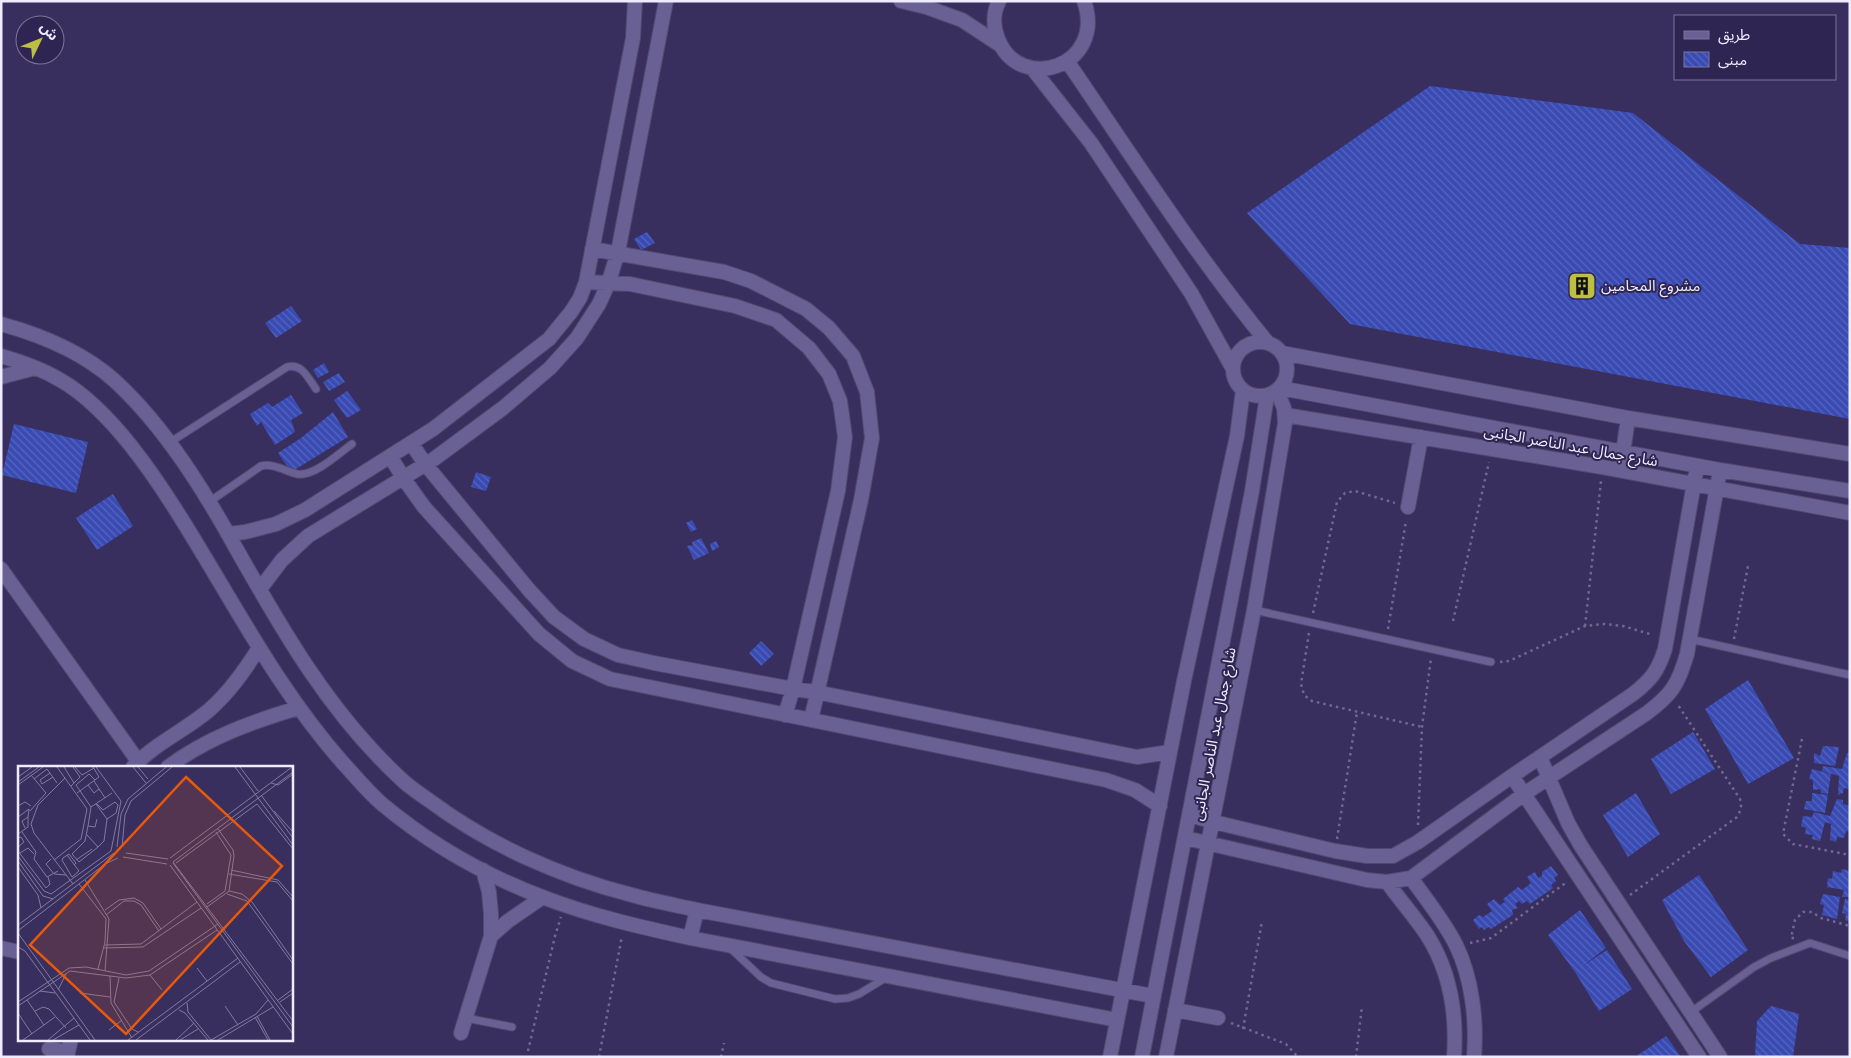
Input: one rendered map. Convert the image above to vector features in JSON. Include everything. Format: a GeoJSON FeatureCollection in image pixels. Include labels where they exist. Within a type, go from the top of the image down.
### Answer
{"type":"FeatureCollection","features":[{"type":"Feature","properties":{"kind":"street"},"geometry":{"type":"LineString","coordinates":[[229,534],[261,528],[291,518],[433,429],[549,339],[571,312],[580,298],[586,282],[633,38],[635,1]]}},
{"type":"Feature","properties":{"kind":"street"},"geometry":{"type":"LineString","coordinates":[[260,589],[282,560],[308,536],[426,465],[503,408],[550,368],[564,354],[585,327],[608,284],[618,252],[666,1]]}},
{"type":"Feature","properties":{"kind":"street"},"geometry":{"type":"LineString","coordinates":[[901,1],[926,7],[962,20],[1000,45]]}},
{"type":"Feature","properties":{"kind":"street"},"geometry":{"type":"LineString","coordinates":[[999,1],[994,18],[995,32],[1000,45],[1008,55],[1019,63],[1032,68],[1050,68],[1067,61],[1078,52],[1088,28],[1088,15],[1084,1]]}},
{"type":"Feature","properties":{"kind":"street"},"geometry":{"type":"LineString","coordinates":[[1067,61],[1185,235],[1236,305],[1267,342]]}},
{"type":"Feature","properties":{"kind":"street"},"geometry":{"type":"LineString","coordinates":[[1032,68],[1091,143],[1191,292],[1232,367],[1237,384],[1250,395],[1275,392],[1850,491]]}},
{"type":"Feature","properties":{"kind":"street"},"geometry":{"type":"LineString","coordinates":[[592,249],[618,252],[724,272],[751,281],[806,309],[829,328],[853,356],[867,392],[872,438],[861,500],[811,720]]}},
{"type":"Feature","properties":{"kind":"street"},"geometry":{"type":"LineString","coordinates":[[586,282],[630,284],[735,306],[776,320],[809,348],[829,374],[840,402],[845,438],[838,491],[793,689],[785,714]]}},
{"type":"Feature","properties":{"kind":"street"},"geometry":{"type":"LineString","coordinates":[[1,324],[48,340],[78,355],[115,380],[152,420],[209,502],[309,670],[352,730],[402,780],[455,820],[504,847],[586,882],[632,895],[697,910],[1153,996]]}},
{"type":"Feature","properties":{"kind":"street"},"geometry":{"type":"LineString","coordinates":[[1142,1057],[1252,491],[1275,392],[1285,380],[1288,371],[1287,361],[1275,346],[1267,342],[1257,341],[1248,344],[1240,350],[1232,367]]}},
{"type":"Feature","properties":{"kind":"street"},"geometry":{"type":"LineString","coordinates":[[1282,353],[1628,418],[1850,454]]}},
{"type":"Feature","properties":{"kind":"street"},"geometry":{"type":"LineString","coordinates":[[1,356],[35,368],[63,382],[86,400],[113,426],[134,451],[176,509],[259,648],[298,708],[332,751],[382,803],[438,846],[483,870],[543,898],[625,923],[690,938],[1117,1020]]}},
{"type":"Feature","properties":{"kind":"street"},"geometry":{"type":"LineString","coordinates":[[1,377],[35,368]]}},
{"type":"Feature","properties":{"kind":"street"},"geometry":{"type":"LineString","coordinates":[[1110,1057],[1170,752],[1237,436],[1243,390]]}},
{"type":"Feature","properties":{"kind":"street","name":"شارع جمال عبد الناصر الجانبى"},"geometry":{"type":"LineString","coordinates":[[1166,1057],[1214,822],[1254,610],[1285,415],[1275,392]]}},
{"type":"Feature","properties":{"kind":"street","name":"شارع جمال عبد الناصر الجانبى"},"geometry":{"type":"LineString","coordinates":[[1285,415],[1602,467],[1850,513]]}},
{"type":"Feature","properties":{"kind":"street"},"geometry":{"type":"LineString","coordinates":[[1620,471],[1628,418]]}},
{"type":"Feature","properties":{"kind":"street"},"geometry":{"type":"LineString","coordinates":[[1408,507],[1421,437]]}},
{"type":"Feature","properties":{"kind":"street"},"geometry":{"type":"LineString","coordinates":[[411,443],[426,465],[529,590],[554,617],[584,639],[618,654],[645,661],[816,692],[1137,757],[1170,752]]}},
{"type":"Feature","properties":{"kind":"street"},"geometry":{"type":"LineString","coordinates":[[390,456],[424,507],[539,634],[572,661],[610,679],[1106,780],[1135,790],[1160,806]]}},
{"type":"Feature","properties":{"kind":"street"},"geometry":{"type":"LineString","coordinates":[[1190,815],[1335,851],[1367,856],[1393,856],[1418,842],[1648,683],[1659,667],[1666,639],[1697,466]]}},
{"type":"Feature","properties":{"kind":"street"},"geometry":{"type":"LineString","coordinates":[[1185,838],[1368,880],[1387,882],[1411,878],[1524,794],[1647,713],[1665,699],[1680,678],[1688,654],[1720,470]]}},
{"type":"Feature","properties":{"kind":"street"},"geometry":{"type":"LineString","coordinates":[[1,569],[136,764],[208,711],[244,671],[259,648]]}},
{"type":"Feature","properties":{"kind":"street"},"geometry":{"type":"LineString","coordinates":[[169,766],[198,746],[219,736],[298,708]]}},
{"type":"Feature","properties":{"kind":"street"},"geometry":{"type":"LineString","coordinates":[[1540,757],[1548,778],[1581,846],[1720,1057]]}},
{"type":"Feature","properties":{"kind":"street"},"geometry":{"type":"LineString","coordinates":[[1512,776],[1698,1057]]}},
{"type":"Feature","properties":{"kind":"street"},"geometry":{"type":"LineString","coordinates":[[462,1033],[491,936],[490,906],[483,870]]}},
{"type":"Feature","properties":{"kind":"street"},"geometry":{"type":"LineString","coordinates":[[1411,878],[1444,924],[1456,946],[1466,975],[1472,1005],[1476,1035],[1474,1057]]}},
{"type":"Feature","properties":{"kind":"street"},"geometry":{"type":"LineString","coordinates":[[1387,882],[1427,935],[1439,958],[1449,984],[1456,1039],[1454,1057]]}},
{"type":"Feature","properties":{"kind":"street"},"geometry":{"type":"LineString","coordinates":[[491,936],[513,917],[543,898]]}},
{"type":"Feature","properties":{"kind":"street"},"geometry":{"type":"LineString","coordinates":[[690,938],[697,910]]}},
{"type":"Feature","properties":{"kind":"street"},"geometry":{"type":"LineString","coordinates":[[1,948],[18,952]]}},
{"type":"Feature","properties":{"kind":"street"},"geometry":{"type":"LineString","coordinates":[[1175,1010],[1218,1018]]}},
{"type":"Feature","properties":{"kind":"street"},"geometry":{"type":"LineString","coordinates":[[49,1048],[69,1049]]}},
{"type":"Feature","properties":{"kind":"lane"},"geometry":{"type":"LineString","coordinates":[[169,443],[287,367],[298,367],[316,389]]}},
{"type":"Feature","properties":{"kind":"lane"},"geometry":{"type":"LineString","coordinates":[[209,502],[262,466],[269,465],[303,474],[312,472],[352,444]]}},
{"type":"Feature","properties":{"kind":"lane"},"geometry":{"type":"LineString","coordinates":[[1254,610],[1491,662]]}},
{"type":"Feature","properties":{"kind":"lane"},"geometry":{"type":"LineString","coordinates":[[1690,639],[1850,675]]}},
{"type":"Feature","properties":{"kind":"lane"},"geometry":{"type":"LineString","coordinates":[[1690,1012],[1754,967],[1771,958],[1810,943],[1850,956]]}},
{"type":"Feature","properties":{"kind":"lane"},"geometry":{"type":"LineString","coordinates":[[727,945],[761,977],[771,983],[835,1000],[859,994],[889,976]]}},
{"type":"Feature","properties":{"kind":"lane"},"geometry":{"type":"LineString","coordinates":[[466,1018],[512,1027]]}},
{"type":"Feature","properties":{"kind":"path"},"geometry":{"type":"LineString","coordinates":[[1453,622],[1492,449]]}},
{"type":"Feature","properties":{"kind":"path"},"geometry":{"type":"LineString","coordinates":[[1585,626],[1602,467]]}},
{"type":"Feature","properties":{"kind":"path"},"geometry":{"type":"LineString","coordinates":[[1386,639],[1408,507],[1355,491],[1345,493],[1337,502],[1310,623],[1301,684],[1304,695],[1312,701],[1422,727]]}},
{"type":"Feature","properties":{"kind":"path"},"geometry":{"type":"LineString","coordinates":[[1733,648],[1748,566]]}},
{"type":"Feature","properties":{"kind":"path"},"geometry":{"type":"LineString","coordinates":[[1491,662],[1509,661],[1585,626],[1604,624],[1623,626],[1666,639]]}},
{"type":"Feature","properties":{"kind":"path"},"geometry":{"type":"LineString","coordinates":[[1418,842],[1422,727],[1432,650]]}},
{"type":"Feature","properties":{"kind":"path"},"geometry":{"type":"LineString","coordinates":[[1619,903],[1737,817],[1742,806],[1740,799],[1678,705]]}},
{"type":"Feature","properties":{"kind":"path"},"geometry":{"type":"LineString","coordinates":[[1335,851],[1357,712]]}},
{"type":"Feature","properties":{"kind":"path"},"geometry":{"type":"LineString","coordinates":[[1802,739],[1783,834],[1793,844],[1850,855]]}},
{"type":"Feature","properties":{"kind":"path"},"geometry":{"type":"LineString","coordinates":[[1456,946],[1490,938],[1564,884],[1568,859]]}},
{"type":"Feature","properties":{"kind":"path"},"geometry":{"type":"LineString","coordinates":[[528,1052],[555,936],[566,905]]}},
{"type":"Feature","properties":{"kind":"path"},"geometry":{"type":"LineString","coordinates":[[1810,943],[1791,938],[1795,920],[1802,912],[1812,912],[1822,918],[1850,926]]}},
{"type":"Feature","properties":{"kind":"path"},"geometry":{"type":"LineString","coordinates":[[1262,921],[1243,1029],[1286,1044],[1298,1057]]}},
{"type":"Feature","properties":{"kind":"path"},"geometry":{"type":"LineString","coordinates":[[599,1057],[625,923]]}},
{"type":"Feature","properties":{"kind":"path"},"geometry":{"type":"LineString","coordinates":[[1356,1057],[1362,1006]]}},
{"type":"Feature","properties":{"kind":"path"},"geometry":{"type":"LineString","coordinates":[[722,1057],[724,1043]]}},
{"type":"Feature","properties":{"kind":"building","name":"مشروع المحامين"},"geometry":{"type":"Polygon","coordinates":[[[1430,86],[1633,113],[1800,244],[1850,248],[1850,419],[1350,324],[1247,213],[1430,86]]]}},
{"type":"Feature","properties":{"kind":"building"},"geometry":{"type":"Polygon","coordinates":[[[647,232],[655,243],[641,250],[634,239],[647,232]]]}},
{"type":"Feature","properties":{"kind":"building"},"geometry":{"type":"Polygon","coordinates":[[[291,306],[302,321],[276,338],[265,323],[291,306]]]}},
{"type":"Feature","properties":{"kind":"building"},"geometry":{"type":"Polygon","coordinates":[[[324,363],[329,372],[318,378],[313,370],[324,363]]]}},
{"type":"Feature","properties":{"kind":"building"},"geometry":{"type":"Polygon","coordinates":[[[339,373],[345,382],[329,391],[323,382],[339,373]]]}},
{"type":"Feature","properties":{"kind":"building"},"geometry":{"type":"Polygon","coordinates":[[[347,391],[361,410],[347,418],[334,400],[347,391]]]}},
{"type":"Feature","properties":{"kind":"building"},"geometry":{"type":"Polygon","coordinates":[[[291,395],[303,413],[291,420],[295,432],[275,445],[261,422],[257,426],[250,414],[268,403],[272,407],[291,395]]]}},
{"type":"Feature","properties":{"kind":"building"},"geometry":{"type":"Polygon","coordinates":[[[333,412],[348,437],[291,472],[278,453],[301,438],[333,412]]]}},
{"type":"Feature","properties":{"kind":"building"},"geometry":{"type":"Polygon","coordinates":[[[14,424],[88,442],[76,493],[2,475],[14,424]]]}},
{"type":"Feature","properties":{"kind":"building"},"geometry":{"type":"Polygon","coordinates":[[[476,472],[491,477],[486,491],[471,487],[476,472]]]}},
{"type":"Feature","properties":{"kind":"building"},"geometry":{"type":"Polygon","coordinates":[[[113,494],[133,526],[97,550],[76,518],[113,494]]]}},
{"type":"Feature","properties":{"kind":"building"},"geometry":{"type":"Polygon","coordinates":[[[692,520],[697,529],[691,532],[686,523],[692,520]]]}},
{"type":"Feature","properties":{"kind":"building"},"geometry":{"type":"Polygon","coordinates":[[[701,538],[709,553],[694,560],[687,546],[693,545],[692,542],[701,538]]]}},
{"type":"Feature","properties":{"kind":"building"},"geometry":{"type":"Polygon","coordinates":[[[716,541],[719,547],[712,551],[710,544],[716,541]]]}},
{"type":"Feature","properties":{"kind":"building"},"geometry":{"type":"Polygon","coordinates":[[[761,641],[774,654],[761,666],[749,653],[761,641]]]}},
{"type":"Feature","properties":{"kind":"building"},"geometry":{"type":"Polygon","coordinates":[[[1748,680],[1794,758],[1748,784],[1705,709],[1748,680]]]}},
{"type":"Feature","properties":{"kind":"building"},"geometry":{"type":"Polygon","coordinates":[[[1693,732],[1715,769],[1671,794],[1651,759],[1693,732]]]}},
{"type":"Feature","properties":{"kind":"building"},"geometry":{"type":"Polygon","coordinates":[[[1823,746],[1839,747],[1835,766],[1814,763],[1814,753],[1820,756],[1823,746]]]}},
{"type":"Feature","properties":{"kind":"building"},"geometry":{"type":"Polygon","coordinates":[[[1847,753],[1850,753],[1850,789],[1844,788],[1843,793],[1838,795],[1839,776],[1822,771],[1823,766],[1842,769],[1847,753]]]}},
{"type":"Feature","properties":{"kind":"building"},"geometry":{"type":"Polygon","coordinates":[[[1812,769],[1831,774],[1828,794],[1821,793],[1820,789],[1813,790],[1813,780],[1809,779],[1812,769]]]}},
{"type":"Feature","properties":{"kind":"building"},"geometry":{"type":"Polygon","coordinates":[[[1636,793],[1660,834],[1628,857],[1603,815],[1636,793]]]}},
{"type":"Feature","properties":{"kind":"building"},"geometry":{"type":"Polygon","coordinates":[[[1812,793],[1828,795],[1825,813],[1804,809],[1806,801],[1812,801],[1812,793]]]}},
{"type":"Feature","properties":{"kind":"building"},"geometry":{"type":"Polygon","coordinates":[[[1837,799],[1843,800],[1843,804],[1850,806],[1850,832],[1846,831],[1844,838],[1837,837],[1836,842],[1830,840],[1831,824],[1825,822],[1820,841],[1812,839],[1813,835],[1805,834],[1806,828],[1801,826],[1803,816],[1812,817],[1814,812],[1830,816],[1837,799]]]}},
{"type":"Feature","properties":{"kind":"building"},"geometry":{"type":"Polygon","coordinates":[[[1551,866],[1558,875],[1554,878],[1556,881],[1551,885],[1553,888],[1530,904],[1527,901],[1522,904],[1519,901],[1515,904],[1518,908],[1512,910],[1513,915],[1491,929],[1489,927],[1484,930],[1482,927],[1479,929],[1473,920],[1479,915],[1483,917],[1492,911],[1487,904],[1494,899],[1500,905],[1505,902],[1503,899],[1518,887],[1522,890],[1531,883],[1527,877],[1535,872],[1538,878],[1542,876],[1542,872],[1551,866]]]}},
{"type":"Feature","properties":{"kind":"building"},"geometry":{"type":"Polygon","coordinates":[[[1842,869],[1850,871],[1849,897],[1842,897],[1844,890],[1827,887],[1828,878],[1832,879],[1833,871],[1841,873],[1842,869]]]}},
{"type":"Feature","properties":{"kind":"building"},"geometry":{"type":"Polygon","coordinates":[[[1699,875],[1748,950],[1711,977],[1684,941],[1662,900],[1699,875]]]}},
{"type":"Feature","properties":{"kind":"building"},"geometry":{"type":"Polygon","coordinates":[[[1823,894],[1840,897],[1837,919],[1822,915],[1824,905],[1820,904],[1823,894]]]}},
{"type":"Feature","properties":{"kind":"building"},"geometry":{"type":"Polygon","coordinates":[[[1845,899],[1850,900],[1850,922],[1845,920],[1846,914],[1842,913],[1845,899]]]}},
{"type":"Feature","properties":{"kind":"building"},"geometry":{"type":"Polygon","coordinates":[[[1580,910],[1606,948],[1584,965],[1607,950],[1632,989],[1599,1011],[1575,972],[1548,935],[1580,910]]]}},
{"type":"Feature","properties":{"kind":"building"},"geometry":{"type":"Polygon","coordinates":[[[1771,1006],[1799,1014],[1793,1057],[1755,1057],[1757,1021],[1771,1006]]]}},
{"type":"Feature","properties":{"kind":"building"},"geometry":{"type":"Polygon","coordinates":[[[1666,1036],[1681,1057],[1635,1057],[1666,1036]]]}},
{"type":"Feature","properties":{"kind":"place","name":"مشروع المحامين"},"geometry":{"type":"Point","coordinates":[1582,286]}}]}
